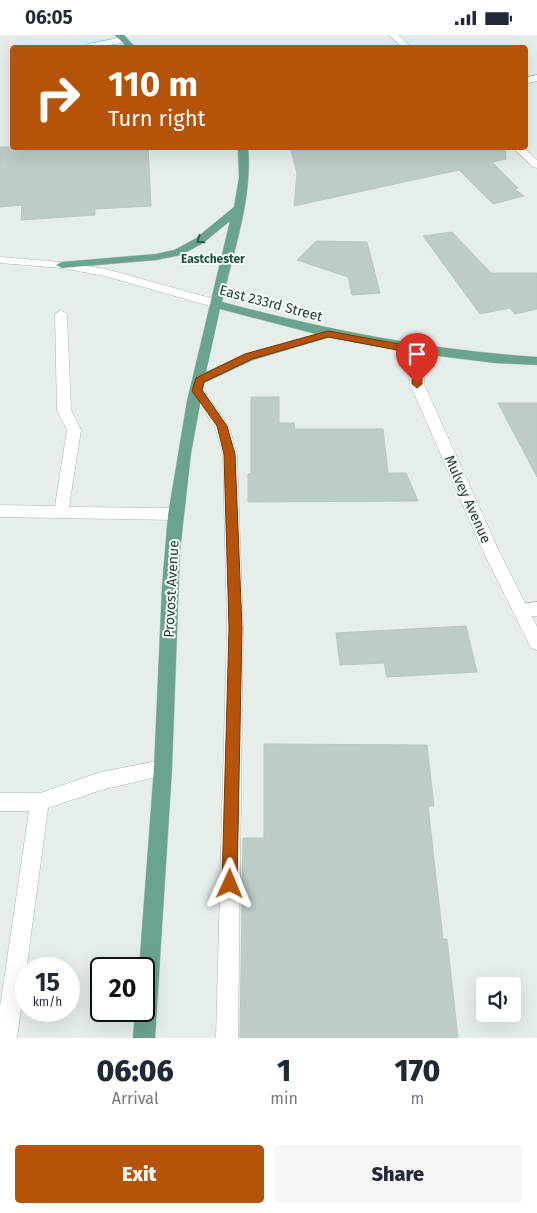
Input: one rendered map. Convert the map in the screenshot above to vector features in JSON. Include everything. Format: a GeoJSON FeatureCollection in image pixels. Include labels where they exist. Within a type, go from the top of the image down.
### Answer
{"type":"FeatureCollection","features":[{"type":"Feature","properties":{"kind":"main road","name":"Provost Avenue"},"geometry":{"type":"LineString","coordinates":[[144,1038],[163,768],[171,565],[176,514],[184,449],[208,332],[217,304],[238,209],[244,175],[243,150]]}},
{"type":"Feature","properties":{"kind":"main road"},"geometry":{"type":"LineString","coordinates":[[62,265],[156,257],[177,253],[199,241],[238,209]]}},
{"type":"Feature","properties":{"kind":"main road","name":"East 233rd Street"},"geometry":{"type":"LineString","coordinates":[[217,304],[328,334],[417,351],[537,361]]}},
{"type":"Feature","properties":{"kind":"main road"},"geometry":{"type":"LineString","coordinates":[[198,385],[249,357],[328,334]]}},
{"type":"Feature","properties":{"kind":"street"},"geometry":{"type":"LineString","coordinates":[[393,35],[405,45]]}},
{"type":"Feature","properties":{"kind":"street"},"geometry":{"type":"LineString","coordinates":[[95,45],[122,37]]}},
{"type":"Feature","properties":{"kind":"street"},"geometry":{"type":"LineString","coordinates":[[520,150],[537,165]]}},
{"type":"Feature","properties":{"kind":"street","name":"East 233rd Street"},"geometry":{"type":"LineString","coordinates":[[0,259],[62,265],[114,275],[217,304]]}},
{"type":"Feature","properties":{"kind":"street"},"geometry":{"type":"LineString","coordinates":[[60,512],[74,430],[64,410],[62,314]]}},
{"type":"Feature","properties":{"kind":"street","name":"Mulvey Avenue"},"geometry":{"type":"LineString","coordinates":[[417,351],[417,384],[490,549],[537,643]]}},
{"type":"Feature","properties":{"kind":"street"},"geometry":{"type":"LineString","coordinates":[[198,385],[222,426],[230,454],[235,628],[227,1038]]}},
{"type":"Feature","properties":{"kind":"street"},"geometry":{"type":"LineString","coordinates":[[0,511],[176,514]]}},
{"type":"Feature","properties":{"kind":"street"},"geometry":{"type":"LineString","coordinates":[[520,610],[537,609]]}},
{"type":"Feature","properties":{"kind":"street"},"geometry":{"type":"LineString","coordinates":[[0,802],[40,802],[101,781],[163,768]]}},
{"type":"Feature","properties":{"kind":"street"},"geometry":{"type":"LineString","coordinates":[[6,1038],[40,802]]}},
{"type":"Feature","properties":{"kind":"building"},"geometry":{"type":"Polygon","coordinates":[[[0,147],[10,147],[10,150],[148,150],[151,206],[95,209],[95,215],[21,220],[22,205],[0,207],[0,147]]]}},
{"type":"Feature","properties":{"kind":"building"},"geometry":{"type":"Polygon","coordinates":[[[291,150],[505,150],[506,159],[492,162],[518,188],[515,189],[524,196],[493,204],[459,170],[294,206],[297,173],[291,150]]]}},
{"type":"Feature","properties":{"kind":"building"},"geometry":{"type":"Polygon","coordinates":[[[452,232],[491,273],[537,273],[537,309],[515,314],[510,308],[480,314],[423,236],[452,232]]]}},
{"type":"Feature","properties":{"kind":"building"},"geometry":{"type":"Polygon","coordinates":[[[316,241],[367,242],[380,293],[352,295],[348,277],[297,260],[316,241]]]}},
{"type":"Feature","properties":{"kind":"building"},"geometry":{"type":"Polygon","coordinates":[[[251,397],[279,397],[279,423],[294,423],[295,429],[383,429],[388,473],[406,473],[418,501],[248,502],[248,474],[251,474],[251,397]]]}},
{"type":"Feature","properties":{"kind":"building"},"geometry":{"type":"Polygon","coordinates":[[[498,403],[537,403],[537,477],[498,403]]]}},
{"type":"Feature","properties":{"kind":"building"},"geometry":{"type":"Polygon","coordinates":[[[466,626],[477,672],[387,677],[384,663],[340,665],[336,633],[466,626]]]}},
{"type":"Feature","properties":{"kind":"building"},"geometry":{"type":"Polygon","coordinates":[[[264,744],[427,745],[434,806],[428,806],[443,939],[447,939],[458,1038],[240,1038],[243,838],[264,838],[264,744]]]}},
{"type":"Feature","properties":{"kind":"district","name":"Eastchester"},"geometry":{"type":"Point","coordinates":[213,259]}},
{"type":"Feature","properties":{"kind":"route"},"geometry":{"type":"LineString","coordinates":[[230,884],[235,628],[230,454],[222,426],[197,391],[200,380],[262,352],[328,334],[417,351],[417,384]]}}]}
